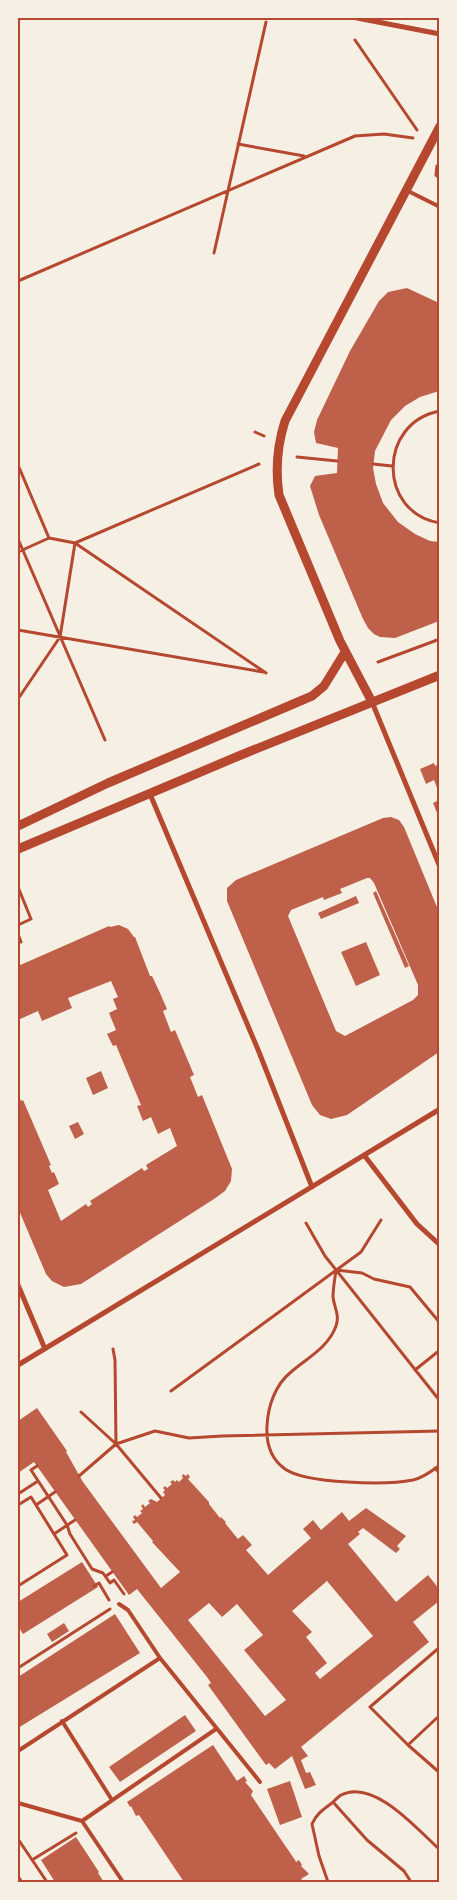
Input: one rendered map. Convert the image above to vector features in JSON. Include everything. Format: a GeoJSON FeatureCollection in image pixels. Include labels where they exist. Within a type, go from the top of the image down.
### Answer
{"type":"FeatureCollection","features":[{"type":"Feature","properties":{"kind":"street"},"geometry":{"type":"LineString","coordinates":[[357,18],[440,34]]}},
{"type":"Feature","properties":{"kind":"street"},"geometry":{"type":"LineString","coordinates":[[440,126],[285,421],[279,439],[276,474],[279,495],[345,652],[372,702],[440,868]]}},
{"type":"Feature","properties":{"kind":"street"},"geometry":{"type":"LineString","coordinates":[[18,826],[108,783],[312,696],[324,686],[345,652]]}},
{"type":"Feature","properties":{"kind":"street"},"geometry":{"type":"LineString","coordinates":[[18,849],[440,675]]}},
{"type":"Feature","properties":{"kind":"street"},"geometry":{"type":"LineString","coordinates":[[150,794],[258,1052],[312,1187]]}},
{"type":"Feature","properties":{"kind":"street"},"geometry":{"type":"LineString","coordinates":[[18,1365],[440,1109]]}},
{"type":"Feature","properties":{"kind":"street"},"geometry":{"type":"LineString","coordinates":[[364,1156],[417,1224],[440,1245]]}},
{"type":"Feature","properties":{"kind":"street"},"geometry":{"type":"LineString","coordinates":[[18,1285],[45,1349]]}},
{"type":"Feature","properties":{"kind":"lane"},"geometry":{"type":"LineString","coordinates":[[406,190],[440,207]]}},
{"type":"Feature","properties":{"kind":"lane"},"geometry":{"type":"LineString","coordinates":[[120,1604],[128,1610],[160,1658],[260,1782]]}},
{"type":"Feature","properties":{"kind":"lane"},"geometry":{"type":"LineString","coordinates":[[18,1751],[160,1658]]}},
{"type":"Feature","properties":{"kind":"lane"},"geometry":{"type":"LineString","coordinates":[[62,1721],[112,1800]]}},
{"type":"Feature","properties":{"kind":"lane"},"geometry":{"type":"LineString","coordinates":[[82,1822],[216,1729]]}},
{"type":"Feature","properties":{"kind":"lane"},"geometry":{"type":"LineString","coordinates":[[18,1802],[82,1822],[123,1882]]}},
{"type":"Feature","properties":{"kind":"lane"},"geometry":{"type":"LineString","coordinates":[[18,1877],[21,1882]]}},
{"type":"Feature","properties":{"kind":"path"},"geometry":{"type":"LineString","coordinates":[[214,253],[266,22]]}},
{"type":"Feature","properties":{"kind":"path"},"geometry":{"type":"LineString","coordinates":[[355,40],[417,130]]}},
{"type":"Feature","properties":{"kind":"path"},"geometry":{"type":"LineString","coordinates":[[18,281],[355,136],[384,134],[413,138]]}},
{"type":"Feature","properties":{"kind":"path"},"geometry":{"type":"LineString","coordinates":[[238,144],[306,157]]}},
{"type":"Feature","properties":{"kind":"path"},"geometry":{"type":"LineString","coordinates":[[440,161],[435,168],[436,175],[440,179]]}},
{"type":"Feature","properties":{"kind":"path"},"geometry":{"type":"LineString","coordinates":[[440,411],[420,418],[409,427],[397,445],[392,466],[399,494],[408,507],[420,516],[440,523]]}},
{"type":"Feature","properties":{"kind":"path"},"geometry":{"type":"LineString","coordinates":[[255,432],[264,436]]}},
{"type":"Feature","properties":{"kind":"path"},"geometry":{"type":"LineString","coordinates":[[296,458],[337,461]]}},
{"type":"Feature","properties":{"kind":"path"},"geometry":{"type":"LineString","coordinates":[[74,543],[259,464]]}},
{"type":"Feature","properties":{"kind":"path"},"geometry":{"type":"LineString","coordinates":[[373,464],[392,466]]}},
{"type":"Feature","properties":{"kind":"path"},"geometry":{"type":"LineString","coordinates":[[18,465],[49,538]]}},
{"type":"Feature","properties":{"kind":"path"},"geometry":{"type":"LineString","coordinates":[[18,552],[49,538],[74,543],[266,673],[18,630]]}},
{"type":"Feature","properties":{"kind":"path"},"geometry":{"type":"LineString","coordinates":[[18,539],[105,740]]}},
{"type":"Feature","properties":{"kind":"path"},"geometry":{"type":"LineString","coordinates":[[18,699],[60,636],[74,543]]}},
{"type":"Feature","properties":{"kind":"path"},"geometry":{"type":"LineString","coordinates":[[378,662],[440,638]]}},
{"type":"Feature","properties":{"kind":"path"},"geometry":{"type":"LineString","coordinates":[[18,887],[27,903],[31,919],[18,925]]}},
{"type":"Feature","properties":{"kind":"path"},"geometry":{"type":"LineString","coordinates":[[18,934],[21,942]]}},
{"type":"Feature","properties":{"kind":"path"},"geometry":{"type":"LineString","coordinates":[[171,1391],[360,1252],[381,1220]]}},
{"type":"Feature","properties":{"kind":"path"},"geometry":{"type":"LineString","coordinates":[[306,1223],[336,1270],[440,1402]]}},
{"type":"Feature","properties":{"kind":"path"},"geometry":{"type":"LineString","coordinates":[[336,1270],[362,1273],[374,1279],[410,1287],[440,1323]]}},
{"type":"Feature","properties":{"kind":"path"},"geometry":{"type":"LineString","coordinates":[[336,1270],[333,1296],[338,1313],[336,1326],[322,1348],[290,1372],[280,1384],[270,1404],[266,1436],[268,1448],[279,1464],[288,1471],[305,1477],[366,1482],[394,1481],[414,1479],[440,1465]]}},
{"type":"Feature","properties":{"kind":"path"},"geometry":{"type":"LineString","coordinates":[[113,1349],[115,1360],[116,1444]]}},
{"type":"Feature","properties":{"kind":"path"},"geometry":{"type":"LineString","coordinates":[[414,1370],[440,1350]]}},
{"type":"Feature","properties":{"kind":"path"},"geometry":{"type":"LineString","coordinates":[[81,1412],[116,1444],[161,1498]]}},
{"type":"Feature","properties":{"kind":"path"},"geometry":{"type":"LineString","coordinates":[[79,1476],[116,1444],[155,1431],[190,1438],[440,1431]]}},
{"type":"Feature","properties":{"kind":"path"},"geometry":{"type":"LineString","coordinates":[[38,1466],[31,1470],[67,1525],[70,1534],[92,1569],[103,1573],[110,1583],[114,1580],[121,1589]]}},
{"type":"Feature","properties":{"kind":"path"},"geometry":{"type":"LineString","coordinates":[[436,1468],[440,1474]]}},
{"type":"Feature","properties":{"kind":"path"},"geometry":{"type":"LineString","coordinates":[[18,1494],[38,1481]]}},
{"type":"Feature","properties":{"kind":"path"},"geometry":{"type":"LineString","coordinates":[[36,1505],[55,1492]]}},
{"type":"Feature","properties":{"kind":"path"},"geometry":{"type":"LineString","coordinates":[[18,1505],[30,1497],[67,1555],[18,1586]]}},
{"type":"Feature","properties":{"kind":"path"},"geometry":{"type":"LineString","coordinates":[[54,1534],[74,1520]]}},
{"type":"Feature","properties":{"kind":"path"},"geometry":{"type":"LineString","coordinates":[[106,1576],[112,1572]]}},
{"type":"Feature","properties":{"kind":"path"},"geometry":{"type":"LineString","coordinates":[[18,1668],[114,1607],[99,1583],[94,1586]]}},
{"type":"Feature","properties":{"kind":"path"},"geometry":{"type":"LineString","coordinates":[[439,1772],[408,1745],[370,1707],[440,1647]]}},
{"type":"Feature","properties":{"kind":"path"},"geometry":{"type":"LineString","coordinates":[[408,1745],[440,1715]]}},
{"type":"Feature","properties":{"kind":"path"},"geometry":{"type":"LineString","coordinates":[[328,1882],[319,1856],[312,1824],[319,1812],[342,1795],[352,1792],[376,1796],[388,1802],[440,1850]]}},
{"type":"Feature","properties":{"kind":"path"},"geometry":{"type":"LineString","coordinates":[[333,1802],[367,1840],[404,1871],[411,1882]]}},
{"type":"Feature","properties":{"kind":"path"},"geometry":{"type":"LineString","coordinates":[[32,1860],[76,1832],[82,1822]]}},
{"type":"Feature","properties":{"kind":"path"},"geometry":{"type":"LineString","coordinates":[[68,1829],[76,1832],[82,1841]]}},
{"type":"Feature","properties":{"kind":"path"},"geometry":{"type":"LineString","coordinates":[[18,1839],[47,1882]]}},
{"type":"Feature","properties":{"kind":"building"},"geometry":{"type":"Polygon","coordinates":[[[407,288],[439,303],[439,391],[420,397],[405,406],[391,420],[375,451],[373,468],[376,484],[383,503],[398,522],[415,534],[430,541],[439,542],[439,621],[395,638],[380,637],[368,628],[319,515],[310,486],[315,476],[337,473],[338,448],[316,443],[314,432],[317,420],[350,351],[379,301],[388,292],[407,288]]]}},
{"type":"Feature","properties":{"kind":"building"},"geometry":{"type":"Polygon","coordinates":[[[434,763],[435,766],[439,764],[439,793],[434,780],[426,784],[420,769],[434,763]]]}},
{"type":"Feature","properties":{"kind":"building"},"geometry":{"type":"Polygon","coordinates":[[[439,800],[439,818],[433,803],[439,800]]]}},
{"type":"Feature","properties":{"kind":"building"},"geometry":{"type":"Polygon","coordinates":[[[391,817],[399,820],[404,827],[439,912],[439,1052],[347,1115],[331,1119],[320,1115],[312,1105],[227,901],[227,888],[236,880],[383,818],[391,817]],[[370,878],[340,889],[342,893],[324,900],[323,897],[291,910],[288,916],[336,1031],[345,1036],[413,1000],[418,995],[418,985],[374,883],[370,878]]]}},
{"type":"Feature","properties":{"kind":"building"},"geometry":{"type":"Polygon","coordinates":[[[376,891],[409,966],[405,968],[373,893],[376,891]]]}},
{"type":"Feature","properties":{"kind":"building"},"geometry":{"type":"Polygon","coordinates":[[[356,896],[359,903],[321,919],[318,913],[356,896]]]}},
{"type":"Feature","properties":{"kind":"building"},"geometry":{"type":"Polygon","coordinates":[[[119,925],[128,929],[135,937],[150,976],[152,976],[167,1009],[163,1011],[171,1032],[175,1030],[194,1075],[190,1077],[198,1097],[202,1095],[232,1169],[231,1181],[225,1191],[214,1199],[81,1284],[64,1287],[52,1281],[46,1274],[18,1208],[18,1094],[21,1101],[23,1100],[51,1165],[49,1166],[52,1173],[54,1172],[59,1184],[48,1190],[61,1221],[86,1204],[88,1207],[92,1204],[90,1201],[142,1168],[144,1171],[148,1169],[146,1165],[177,1146],[170,1128],[158,1134],[151,1117],[143,1121],[137,1106],[141,1105],[116,1045],[113,1046],[107,1034],[116,1030],[109,1013],[117,1009],[113,999],[118,997],[111,981],[68,998],[72,1008],[42,1021],[38,1011],[18,1020],[18,966],[109,926],[119,925]]]}},
{"type":"Feature","properties":{"kind":"building"},"geometry":{"type":"Polygon","coordinates":[[[366,942],[380,975],[356,986],[341,952],[366,942]]]}},
{"type":"Feature","properties":{"kind":"building"},"geometry":{"type":"Polygon","coordinates":[[[101,1071],[108,1088],[93,1095],[86,1078],[101,1071]]]}},
{"type":"Feature","properties":{"kind":"building"},"geometry":{"type":"Polygon","coordinates":[[[78,1122],[84,1134],[75,1139],[69,1126],[78,1122]]]}},
{"type":"Feature","properties":{"kind":"building"},"geometry":{"type":"Polygon","coordinates":[[[37,1408],[67,1451],[83,1482],[161,1588],[180,1572],[152,1542],[137,1522],[134,1524],[132,1521],[135,1520],[133,1517],[135,1515],[137,1517],[142,1513],[140,1511],[143,1509],[141,1506],[143,1504],[145,1507],[150,1503],[148,1501],[151,1499],[157,1502],[165,1495],[163,1488],[165,1486],[167,1488],[172,1484],[170,1482],[173,1480],[179,1482],[183,1478],[183,1474],[186,1476],[188,1474],[190,1477],[188,1479],[209,1502],[220,1518],[226,1522],[238,1539],[243,1535],[252,1545],[246,1550],[268,1575],[311,1538],[303,1529],[313,1520],[321,1530],[342,1512],[349,1521],[366,1508],[406,1536],[397,1546],[400,1549],[396,1553],[363,1528],[358,1532],[360,1534],[348,1544],[396,1602],[428,1575],[439,1589],[439,1601],[413,1622],[429,1642],[301,1747],[308,1756],[301,1760],[306,1773],[310,1772],[316,1785],[305,1789],[292,1756],[275,1769],[269,1763],[266,1765],[208,1685],[211,1683],[207,1677],[137,1589],[129,1595],[34,1462],[18,1473],[18,1421],[37,1408]],[[327,1581],[292,1611],[312,1632],[306,1637],[327,1663],[315,1673],[320,1679],[373,1636],[327,1581]],[[209,1603],[188,1620],[265,1716],[286,1700],[244,1650],[263,1635],[237,1604],[222,1617],[209,1603]]]}},
{"type":"Feature","properties":{"kind":"building"},"geometry":{"type":"Polygon","coordinates":[[[82,1562],[98,1587],[23,1634],[18,1626],[18,1602],[82,1562]]]}},
{"type":"Feature","properties":{"kind":"building"},"geometry":{"type":"Polygon","coordinates":[[[115,1614],[140,1653],[18,1728],[18,1677],[115,1614]]]}},
{"type":"Feature","properties":{"kind":"building"},"geometry":{"type":"Polygon","coordinates":[[[64,1623],[69,1631],[52,1642],[47,1634],[64,1623]]]}},
{"type":"Feature","properties":{"kind":"building"},"geometry":{"type":"Polygon","coordinates":[[[185,1715],[196,1731],[120,1782],[109,1767],[185,1715]]]}},
{"type":"Feature","properties":{"kind":"building"},"geometry":{"type":"Polygon","coordinates":[[[213,1745],[237,1781],[244,1776],[247,1781],[245,1782],[253,1791],[251,1795],[296,1862],[299,1860],[301,1866],[309,1874],[301,1879],[304,1882],[184,1882],[139,1815],[136,1816],[130,1807],[127,1802],[213,1745]]]}},
{"type":"Feature","properties":{"kind":"building"},"geometry":{"type":"Polygon","coordinates":[[[290,1781],[302,1817],[280,1825],[267,1789],[290,1781]]]}},
{"type":"Feature","properties":{"kind":"building"},"geometry":{"type":"Polygon","coordinates":[[[76,1837],[104,1882],[55,1882],[41,1860],[76,1837]]]}}]}
